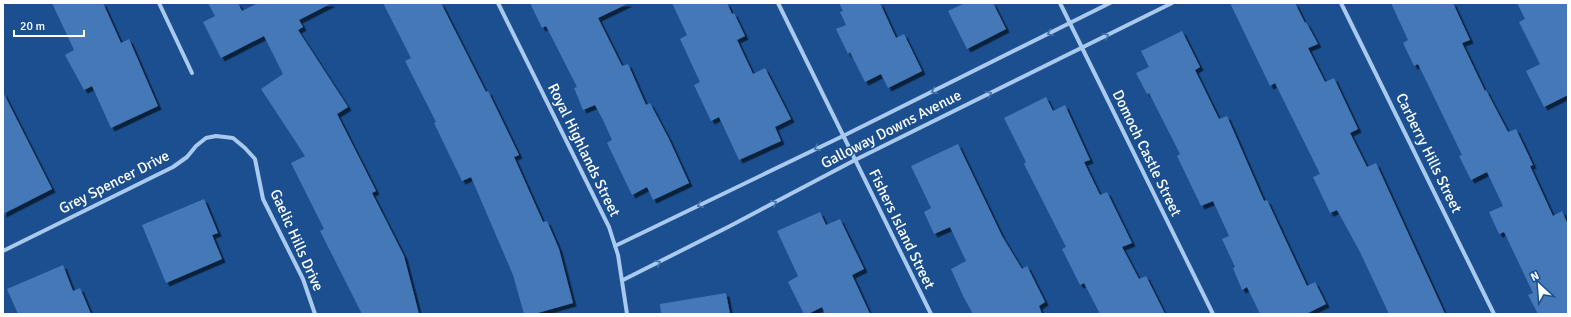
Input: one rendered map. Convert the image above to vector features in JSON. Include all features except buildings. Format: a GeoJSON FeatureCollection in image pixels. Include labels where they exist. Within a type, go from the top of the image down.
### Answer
{"type":"FeatureCollection","features":[{"type":"Feature","properties":{"kind":"street"},"geometry":{"type":"LineString","coordinates":[[159,3],[192,73]]}},
{"type":"Feature","properties":{"kind":"street","name":"Royal Highlands Street"},"geometry":{"type":"LineString","coordinates":[[498,3],[609,227],[623,280],[627,314]]}},
{"type":"Feature","properties":{"kind":"street","name":"Fishers Island Street"},"geometry":{"type":"LineString","coordinates":[[778,3],[931,314]]}},
{"type":"Feature","properties":{"kind":"street","name":"Domoch Castle Street"},"geometry":{"type":"LineString","coordinates":[[1060,3],[1213,314]]}},
{"type":"Feature","properties":{"kind":"street","name":"Galloway Downs Avenue"},"geometry":{"type":"LineString","coordinates":[[615,246],[843,136],[1110,3]]}},
{"type":"Feature","properties":{"kind":"street","name":"Galloway Downs Avenue"},"geometry":{"type":"LineString","coordinates":[[623,280],[855,160],[1172,3]]}},
{"type":"Feature","properties":{"kind":"street","name":"Carberry Hills Street"},"geometry":{"type":"LineString","coordinates":[[1341,3],[1494,314]]}},
{"type":"Feature","properties":{"kind":"street","name":"Grey Spencer Drive"},"geometry":{"type":"LineString","coordinates":[[3,252],[173,167],[187,157],[196,146],[206,138],[216,136],[233,138]]}},
{"type":"Feature","properties":{"kind":"street","name":"Gaelic Hills Drive"},"geometry":{"type":"LineString","coordinates":[[233,138],[255,159],[263,199],[303,279],[315,314]]}}]}
